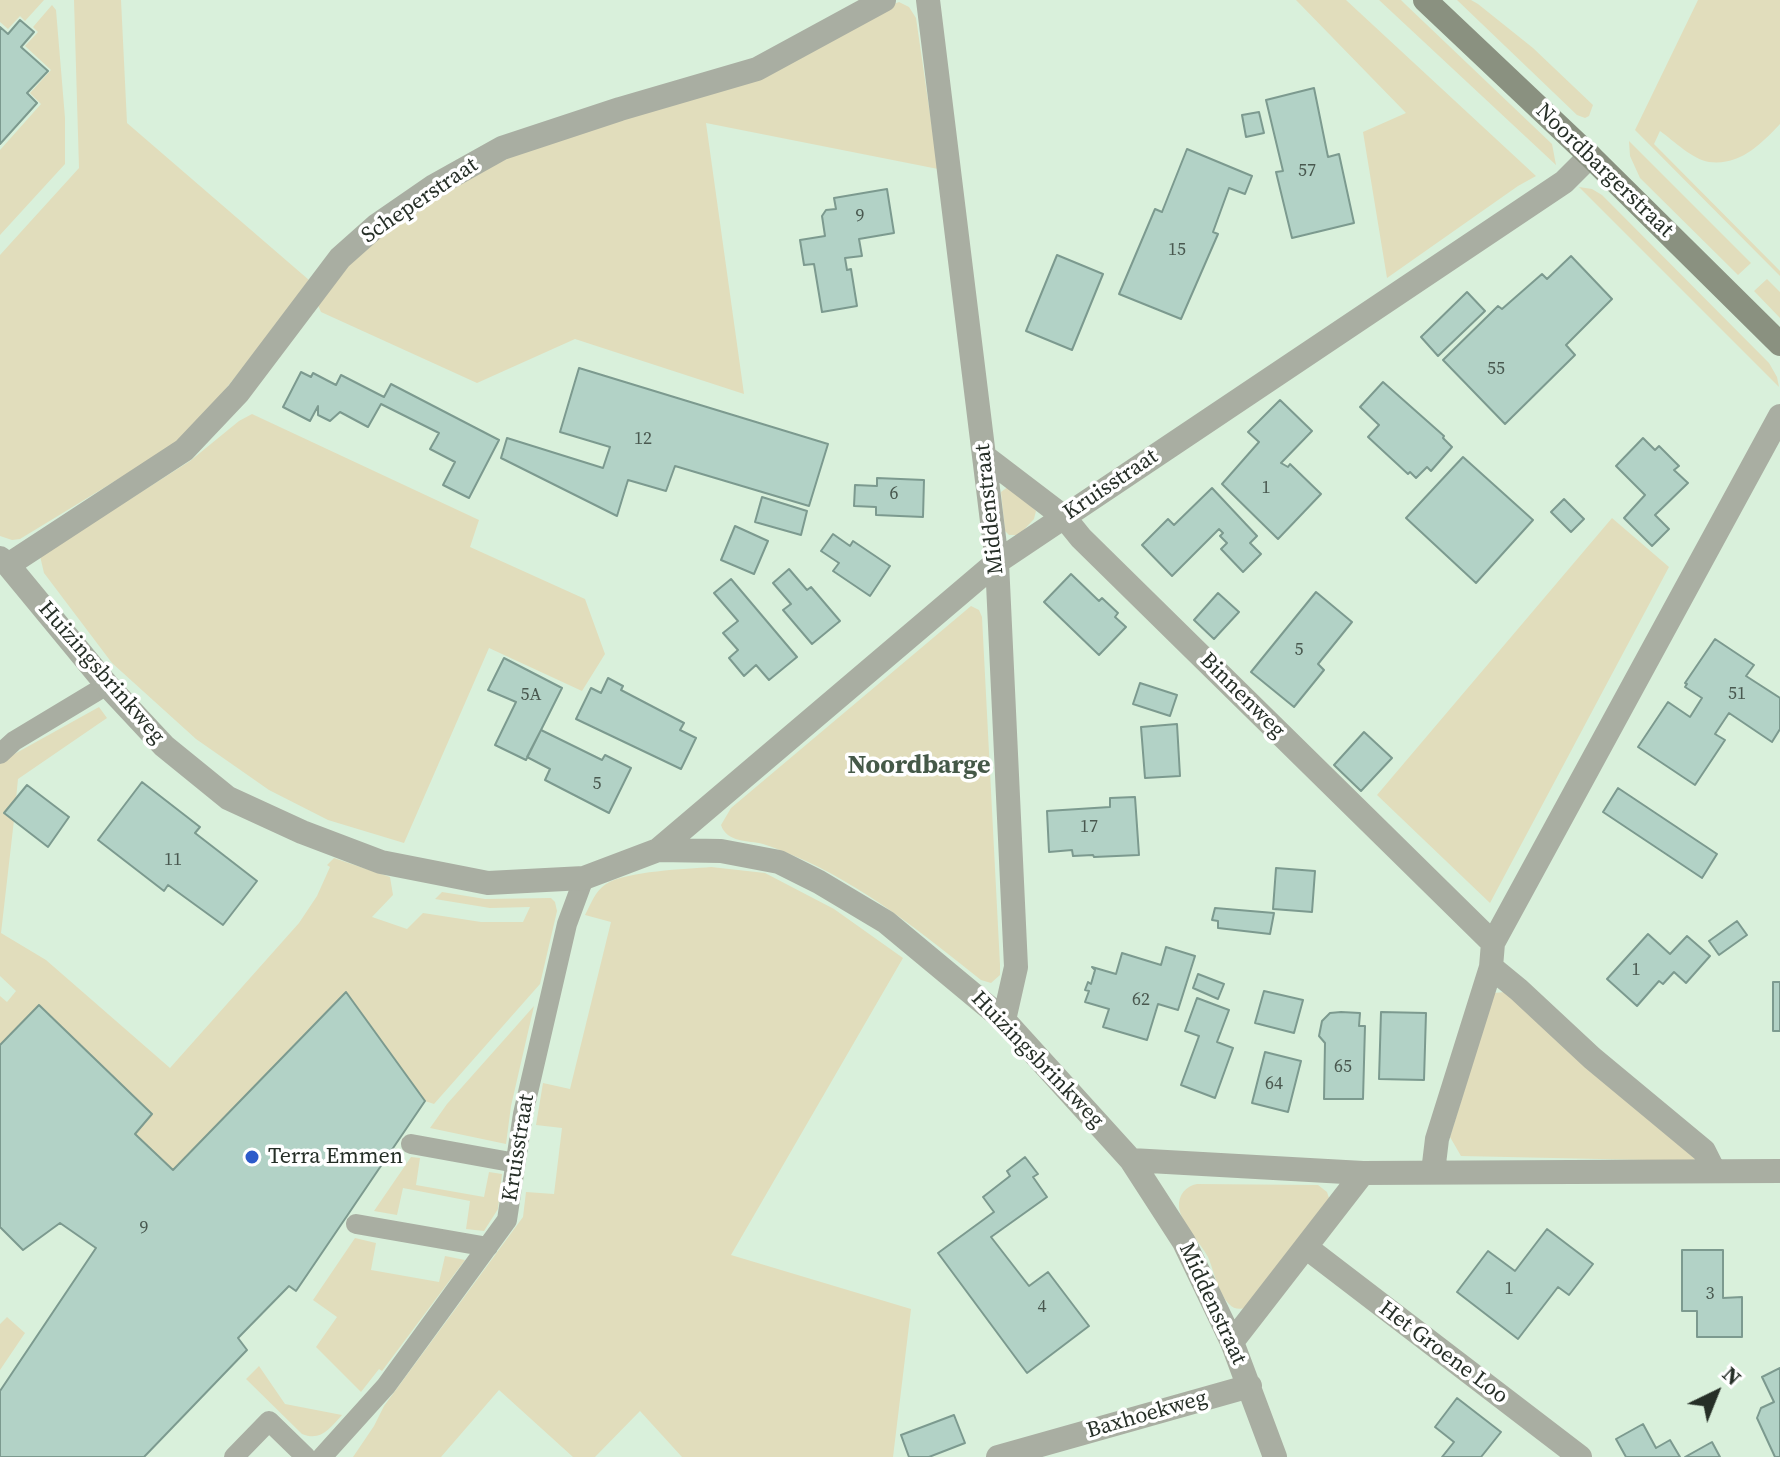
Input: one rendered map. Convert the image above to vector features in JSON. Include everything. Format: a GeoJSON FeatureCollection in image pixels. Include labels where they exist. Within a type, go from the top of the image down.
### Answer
{"type":"FeatureCollection","features":[{"type":"Feature","properties":{"kind":"street","name":"Scheperstraat"},"geometry":{"type":"LineString","coordinates":[[4,562],[184,450],[238,393],[340,258],[376,226],[434,186],[502,148],[757,69],[884,0]]}},
{"type":"Feature","properties":{"kind":"street","name":"Middenstraat"},"geometry":{"type":"LineString","coordinates":[[928,0],[997,562],[1016,967],[1004,1020]]}},
{"type":"Feature","properties":{"kind":"street","name":"Noordbargerstraat"},"geometry":{"type":"LineString","coordinates":[[1425,0],[1590,156],[1780,344]]}},
{"type":"Feature","properties":{"kind":"street","name":"Kruisstraat"},"geometry":{"type":"LineString","coordinates":[[658,850],[997,562],[1564,182],[1590,156]]}},
{"type":"Feature","properties":{"kind":"street"},"geometry":{"type":"LineString","coordinates":[[1433,1172],[1437,1139],[1492,955],[1780,416]]}},
{"type":"Feature","properties":{"kind":"street","name":"Binnenweg"},"geometry":{"type":"LineString","coordinates":[[984,456],[1064,517],[1081,538],[1492,955],[1519,990],[1592,1058],[1704,1151],[1714,1171]]}},
{"type":"Feature","properties":{"kind":"street","name":"Huizingsbrinkweg"},"geometry":{"type":"LineString","coordinates":[[4,562],[107,685],[164,746],[228,798],[302,832],[381,862],[488,883],[584,878],[658,850],[721,851],[779,862],[886,922],[1004,1020],[1131,1160]]}},
{"type":"Feature","properties":{"kind":"street","name":"Middenstraat"},"geometry":{"type":"LineString","coordinates":[[1131,1160],[1184,1242],[1232,1342],[1275,1457]]}},
{"type":"Feature","properties":{"kind":"street"},"geometry":{"type":"LineString","coordinates":[[1131,1160],[1363,1173],[1780,1171]]}},
{"type":"Feature","properties":{"kind":"street"},"geometry":{"type":"LineString","coordinates":[[1232,1342],[1363,1173]]}},
{"type":"Feature","properties":{"kind":"street","name":"Het Groene Loo"},"geometry":{"type":"LineString","coordinates":[[1307,1248],[1580,1457]]}},
{"type":"Feature","properties":{"kind":"street","name":"Baxhoekweg"},"geometry":{"type":"LineString","coordinates":[[998,1457],[1250,1386]]}},
{"type":"Feature","properties":{"kind":"lane"},"geometry":{"type":"LineString","coordinates":[[0,754],[14,741],[107,685]]}},
{"type":"Feature","properties":{"kind":"lane","name":"Kruisstraat"},"geometry":{"type":"LineString","coordinates":[[322,1457],[386,1386],[507,1220],[523,1114],[567,924],[584,878]]}},
{"type":"Feature","properties":{"kind":"lane"},"geometry":{"type":"LineString","coordinates":[[411,1144],[516,1163]]}},
{"type":"Feature","properties":{"kind":"lane"},"geometry":{"type":"LineString","coordinates":[[356,1224],[488,1247]]}},
{"type":"Feature","properties":{"kind":"lane"},"geometry":{"type":"LineString","coordinates":[[234,1457],[269,1421],[306,1457]]}},
{"type":"Feature","properties":{"kind":"shaded area"},"geometry":{"type":"Polygon","coordinates":[[[0,0],[44,0],[25,21],[20,16],[8,29],[0,22],[0,0]]]}},
{"type":"Feature","properties":{"kind":"shaded area"},"geometry":{"type":"Polygon","coordinates":[[[74,0],[121,0],[127,123],[309,280],[206,413],[171,447],[20,539],[12,540],[0,536],[0,255],[79,168],[74,0]]]}},
{"type":"Feature","properties":{"kind":"shaded area"},"geometry":{"type":"Polygon","coordinates":[[[1296,0],[1346,0],[1536,176],[1387,278],[1363,132],[1406,113],[1296,0]]]}},
{"type":"Feature","properties":{"kind":"shaded area"},"geometry":{"type":"Polygon","coordinates":[[[1379,0],[1401,0],[1552,144],[1556,165],[1379,0]]]}},
{"type":"Feature","properties":{"kind":"shaded area"},"geometry":{"type":"Polygon","coordinates":[[[1457,0],[1471,0],[1478,4],[1533,48],[1593,105],[1589,116],[1577,115],[1457,0]]]}},
{"type":"Feature","properties":{"kind":"shaded area"},"geometry":{"type":"Polygon","coordinates":[[[1698,0],[1780,0],[1780,124],[1749,152],[1730,161],[1709,162],[1696,157],[1660,131],[1654,144],[1780,271],[1780,276],[1635,130],[1698,0]]]}},
{"type":"Feature","properties":{"kind":"shaded area"},"geometry":{"type":"Polygon","coordinates":[[[899,2],[909,7],[916,18],[938,169],[706,123],[744,394],[575,339],[477,383],[321,312],[317,303],[359,252],[423,202],[516,154],[899,2]]]}},
{"type":"Feature","properties":{"kind":"shaded area"},"geometry":{"type":"Polygon","coordinates":[[[52,5],[56,10],[65,118],[65,164],[0,235],[0,150],[41,104],[30,93],[51,70],[25,46],[38,32],[33,27],[52,5]]]}},
{"type":"Feature","properties":{"kind":"shaded area"},"geometry":{"type":"Polygon","coordinates":[[[1629,141],[1751,263],[1738,275],[1640,178],[1630,156],[1629,141]]]}},
{"type":"Feature","properties":{"kind":"shaded area"},"geometry":{"type":"Polygon","coordinates":[[[1579,187],[1602,195],[1769,363],[1779,387],[1579,187]]]}},
{"type":"Feature","properties":{"kind":"shaded area"},"geometry":{"type":"Polygon","coordinates":[[[1767,279],[1780,292],[1780,318],[1754,291],[1767,279]]]}},
{"type":"Feature","properties":{"kind":"shaded area"},"geometry":{"type":"Polygon","coordinates":[[[252,414],[479,520],[470,547],[585,599],[605,654],[582,691],[489,648],[404,843],[328,820],[269,790],[196,739],[112,663],[44,573],[40,556],[190,461],[252,414]]]}},
{"type":"Feature","properties":{"kind":"shaded area"},"geometry":{"type":"Polygon","coordinates":[[[1009,486],[1036,511],[1034,519],[1019,535],[1009,535],[1005,531],[1001,492],[1009,486]]]}},
{"type":"Feature","properties":{"kind":"shaded area"},"geometry":{"type":"Polygon","coordinates":[[[1612,518],[1669,567],[1490,903],[1377,795],[1612,518]]]}},
{"type":"Feature","properties":{"kind":"shaded area"},"geometry":{"type":"Polygon","coordinates":[[[971,606],[979,610],[982,617],[1000,965],[1000,975],[991,983],[981,980],[891,911],[842,880],[778,849],[733,838],[721,825],[731,808],[971,606]]]}},
{"type":"Feature","properties":{"kind":"shaded area"},"geometry":{"type":"Polygon","coordinates":[[[99,707],[107,718],[18,779],[16,799],[5,813],[14,820],[1,933],[46,960],[170,1068],[299,923],[317,896],[330,867],[327,865],[334,858],[390,877],[393,895],[372,917],[407,929],[423,913],[481,922],[523,922],[530,907],[490,908],[435,899],[442,892],[485,899],[551,898],[557,911],[540,984],[434,1104],[425,1101],[346,992],[173,1170],[135,1134],[151,1114],[39,1005],[0,1045],[0,996],[7,1002],[16,991],[0,976],[0,762],[99,707]]]}},
{"type":"Feature","properties":{"kind":"shaded area"},"geometry":{"type":"Polygon","coordinates":[[[711,867],[765,873],[834,909],[903,958],[731,1255],[911,1309],[893,1457],[682,1457],[640,1411],[595,1457],[573,1457],[499,1390],[441,1457],[353,1457],[384,1406],[523,1217],[526,1192],[554,1194],[562,1128],[536,1125],[543,1083],[570,1089],[611,922],[585,915],[594,898],[606,884],[627,876],[711,867]]]}},
{"type":"Feature","properties":{"kind":"shaded area"},"geometry":{"type":"Polygon","coordinates":[[[1505,992],[1698,1157],[1692,1161],[1461,1156],[1450,1137],[1494,993],[1505,992]]]}},
{"type":"Feature","properties":{"kind":"shaded area"},"geometry":{"type":"Polygon","coordinates":[[[534,1006],[511,1106],[506,1144],[430,1128],[447,1104],[534,1006]]]}},
{"type":"Feature","properties":{"kind":"shaded area"},"geometry":{"type":"Polygon","coordinates":[[[411,1157],[420,1158],[416,1185],[484,1197],[489,1172],[502,1174],[498,1209],[484,1231],[466,1229],[470,1201],[403,1188],[397,1215],[374,1211],[411,1157]]]}},
{"type":"Feature","properties":{"kind":"shaded area"},"geometry":{"type":"Polygon","coordinates":[[[1197,1184],[1318,1185],[1327,1192],[1329,1198],[1247,1308],[1235,1308],[1225,1299],[1208,1257],[1180,1213],[1181,1195],[1197,1184]]]}},
{"type":"Feature","properties":{"kind":"shaded area"},"geometry":{"type":"Polygon","coordinates":[[[355,1238],[376,1243],[371,1270],[439,1282],[445,1256],[465,1260],[382,1371],[379,1369],[361,1392],[316,1347],[337,1317],[313,1300],[355,1238]]]}},
{"type":"Feature","properties":{"kind":"shaded area"},"geometry":{"type":"Polygon","coordinates":[[[7,1317],[25,1333],[0,1370],[0,1324],[7,1317]]]}},
{"type":"Feature","properties":{"kind":"shaded area"},"geometry":{"type":"Polygon","coordinates":[[[259,1366],[285,1404],[342,1415],[320,1435],[302,1434],[246,1379],[259,1366]]]}},
{"type":"Feature","properties":{"kind":"building"},"geometry":{"type":"Polygon","coordinates":[[[20,20],[34,32],[21,47],[48,71],[27,93],[37,103],[0,144],[0,27],[8,34],[20,20]]]}},
{"type":"Feature","properties":{"kind":"building"},"geometry":{"type":"Polygon","coordinates":[[[1314,88],[1328,157],[1339,154],[1354,223],[1292,238],[1276,172],[1283,171],[1266,100],[1314,88]]]}},
{"type":"Feature","properties":{"kind":"building"},"geometry":{"type":"Polygon","coordinates":[[[1259,112],[1264,133],[1246,137],[1242,115],[1259,112]]]}},
{"type":"Feature","properties":{"kind":"building"},"geometry":{"type":"Polygon","coordinates":[[[1187,149],[1252,176],[1245,194],[1229,188],[1213,232],[1218,234],[1181,319],[1119,294],[1155,209],[1162,212],[1187,149]]]}},
{"type":"Feature","properties":{"kind":"building"},"geometry":{"type":"Polygon","coordinates":[[[887,189],[894,233],[859,239],[862,256],[845,258],[847,270],[851,269],[857,306],[822,312],[814,264],[804,265],[800,240],[825,236],[822,216],[826,210],[836,209],[834,198],[887,189]]]}},
{"type":"Feature","properties":{"kind":"building"},"geometry":{"type":"Polygon","coordinates":[[[1057,255],[1103,274],[1072,350],[1026,331],[1057,255]]]}},
{"type":"Feature","properties":{"kind":"building"},"geometry":{"type":"Polygon","coordinates":[[[1571,256],[1612,299],[1566,345],[1575,355],[1505,424],[1443,360],[1498,306],[1502,309],[1542,274],[1547,279],[1571,256]]]}},
{"type":"Feature","properties":{"kind":"building"},"geometry":{"type":"Polygon","coordinates":[[[1467,292],[1485,311],[1438,356],[1421,337],[1467,292]]]}},
{"type":"Feature","properties":{"kind":"building"},"geometry":{"type":"Polygon","coordinates":[[[579,368],[828,444],[809,506],[675,466],[666,491],[628,480],[617,516],[501,458],[507,438],[603,468],[610,447],[560,432],[579,368]]]}},
{"type":"Feature","properties":{"kind":"building"},"geometry":{"type":"Polygon","coordinates":[[[301,372],[311,377],[313,373],[336,385],[341,375],[384,397],[391,384],[499,440],[469,498],[443,485],[455,462],[430,449],[439,433],[381,404],[368,427],[340,412],[330,421],[318,415],[318,406],[310,421],[283,407],[301,372]]]}},
{"type":"Feature","properties":{"kind":"building"},"geometry":{"type":"Polygon","coordinates":[[[1383,382],[1444,436],[1452,447],[1431,471],[1427,467],[1416,478],[1368,437],[1379,425],[1360,407],[1383,382]]]}},
{"type":"Feature","properties":{"kind":"building"},"geometry":{"type":"Polygon","coordinates":[[[1280,400],[1312,431],[1281,463],[1288,467],[1290,464],[1321,494],[1278,539],[1222,484],[1259,442],[1248,432],[1280,400]]]}},
{"type":"Feature","properties":{"kind":"building"},"geometry":{"type":"Polygon","coordinates":[[[1643,438],[1655,450],[1659,446],[1679,466],[1674,470],[1688,483],[1655,515],[1669,529],[1652,546],[1624,518],[1645,495],[1616,466],[1643,438]]]}},
{"type":"Feature","properties":{"kind":"building"},"geometry":{"type":"Polygon","coordinates":[[[1463,457],[1533,520],[1476,583],[1406,518],[1463,457]]]}},
{"type":"Feature","properties":{"kind":"building"},"geometry":{"type":"Polygon","coordinates":[[[877,478],[924,480],[923,517],[876,515],[876,507],[854,506],[855,485],[877,486],[877,478]]]}},
{"type":"Feature","properties":{"kind":"building"},"geometry":{"type":"Polygon","coordinates":[[[1212,488],[1257,536],[1250,543],[1261,554],[1243,572],[1221,549],[1227,543],[1220,536],[1223,533],[1219,529],[1172,576],[1142,545],[1168,519],[1174,525],[1212,488]]]}},
{"type":"Feature","properties":{"kind":"building"},"geometry":{"type":"Polygon","coordinates":[[[762,497],[807,511],[801,535],[755,522],[762,497]]]}},
{"type":"Feature","properties":{"kind":"building"},"geometry":{"type":"Polygon","coordinates":[[[1564,499],[1584,519],[1571,532],[1551,512],[1564,499]]]}},
{"type":"Feature","properties":{"kind":"building"},"geometry":{"type":"Polygon","coordinates":[[[735,526],[768,541],[754,574],[721,560],[735,526]]]}},
{"type":"Feature","properties":{"kind":"building"},"geometry":{"type":"Polygon","coordinates":[[[833,534],[850,546],[853,541],[890,566],[870,596],[833,571],[839,563],[821,551],[833,534]]]}},
{"type":"Feature","properties":{"kind":"building"},"geometry":{"type":"Polygon","coordinates":[[[789,569],[807,590],[811,587],[840,621],[812,644],[783,610],[791,604],[773,583],[789,569]]]}},
{"type":"Feature","properties":{"kind":"building"},"geometry":{"type":"Polygon","coordinates":[[[1071,574],[1099,601],[1102,598],[1118,613],[1115,617],[1126,627],[1099,655],[1044,602],[1071,574]]]}},
{"type":"Feature","properties":{"kind":"building"},"geometry":{"type":"Polygon","coordinates":[[[731,579],[797,657],[769,680],[756,665],[744,676],[729,658],[738,650],[723,633],[738,621],[714,593],[731,579]]]}},
{"type":"Feature","properties":{"kind":"building"},"geometry":{"type":"Polygon","coordinates":[[[1316,592],[1352,622],[1318,664],[1324,670],[1294,707],[1251,672],[1316,592]]]}},
{"type":"Feature","properties":{"kind":"building"},"geometry":{"type":"Polygon","coordinates":[[[1218,593],[1239,612],[1214,639],[1194,620],[1218,593]]]}},
{"type":"Feature","properties":{"kind":"building"},"geometry":{"type":"Polygon","coordinates":[[[1715,639],[1754,665],[1746,676],[1780,698],[1780,729],[1772,742],[1729,713],[1715,734],[1725,740],[1695,785],[1638,747],[1668,702],[1690,717],[1702,698],[1685,687],[1685,683],[1715,639]]]}},
{"type":"Feature","properties":{"kind":"building"},"geometry":{"type":"Polygon","coordinates":[[[504,658],[562,688],[526,760],[495,745],[516,702],[488,690],[504,658]]]}},
{"type":"Feature","properties":{"kind":"building"},"geometry":{"type":"Polygon","coordinates":[[[608,678],[623,686],[621,690],[684,723],[680,730],[696,738],[681,769],[576,719],[591,688],[601,693],[608,678]]]}},
{"type":"Feature","properties":{"kind":"building"},"geometry":{"type":"Polygon","coordinates":[[[1140,683],[1177,695],[1170,716],[1133,704],[1140,683]]]}},
{"type":"Feature","properties":{"kind":"building"},"geometry":{"type":"Polygon","coordinates":[[[1177,724],[1180,776],[1145,778],[1141,727],[1177,724]]]}},
{"type":"Feature","properties":{"kind":"building"},"geometry":{"type":"Polygon","coordinates":[[[541,730],[602,760],[605,755],[631,768],[609,813],[545,780],[550,769],[527,757],[541,730]]]}},
{"type":"Feature","properties":{"kind":"building"},"geometry":{"type":"Polygon","coordinates":[[[1364,732],[1392,758],[1361,791],[1334,765],[1364,732]]]}},
{"type":"Feature","properties":{"kind":"building"},"geometry":{"type":"Polygon","coordinates":[[[142,782],[200,827],[195,833],[257,881],[223,925],[168,885],[164,891],[98,840],[142,782]]]}},
{"type":"Feature","properties":{"kind":"building"},"geometry":{"type":"Polygon","coordinates":[[[27,785],[69,817],[48,847],[4,813],[27,785]]]}},
{"type":"Feature","properties":{"kind":"building"},"geometry":{"type":"Polygon","coordinates":[[[1618,788],[1717,854],[1702,878],[1603,812],[1618,788]]]}},
{"type":"Feature","properties":{"kind":"building"},"geometry":{"type":"Polygon","coordinates":[[[1135,797],[1139,855],[1094,857],[1073,856],[1072,850],[1049,852],[1047,811],[1110,807],[1110,798],[1135,797]]]}},
{"type":"Feature","properties":{"kind":"building"},"geometry":{"type":"Polygon","coordinates":[[[1276,868],[1315,871],[1312,912],[1273,909],[1276,868]]]}},
{"type":"Feature","properties":{"kind":"building"},"geometry":{"type":"Polygon","coordinates":[[[1215,908],[1274,913],[1270,934],[1218,928],[1218,921],[1212,920],[1215,908]]]}},
{"type":"Feature","properties":{"kind":"building"},"geometry":{"type":"Polygon","coordinates":[[[1737,921],[1747,935],[1719,955],[1709,941],[1737,921]]]}},
{"type":"Feature","properties":{"kind":"building"},"geometry":{"type":"Polygon","coordinates":[[[1648,934],[1670,954],[1687,936],[1710,956],[1686,983],[1674,972],[1663,984],[1659,981],[1637,1006],[1607,979],[1648,934]]]}},
{"type":"Feature","properties":{"kind":"building"},"geometry":{"type":"Polygon","coordinates":[[[1166,947],[1195,956],[1178,1010],[1158,1004],[1147,1040],[1103,1027],[1109,1009],[1085,1002],[1089,991],[1085,990],[1088,982],[1091,984],[1095,970],[1092,967],[1116,974],[1122,953],[1161,965],[1166,947]]]}},
{"type":"Feature","properties":{"kind":"building"},"geometry":{"type":"Polygon","coordinates":[[[1198,974],[1224,984],[1218,999],[1193,988],[1198,974]]]}},
{"type":"Feature","properties":{"kind":"building"},"geometry":{"type":"Polygon","coordinates":[[[1773,982],[1780,982],[1780,1031],[1773,1031],[1773,982]]]}},
{"type":"Feature","properties":{"kind":"building"},"geometry":{"type":"Polygon","coordinates":[[[1264,991],[1303,1000],[1294,1033],[1255,1023],[1264,991]]]}},
{"type":"Feature","properties":{"kind":"building"},"geometry":{"type":"Polygon","coordinates":[[[346,992],[425,1101],[296,1291],[289,1286],[238,1338],[247,1350],[144,1457],[0,1457],[0,1391],[96,1248],[60,1223],[23,1250],[0,1227],[0,1045],[39,1005],[152,1114],[135,1134],[173,1170],[346,992]]]}},
{"type":"Feature","properties":{"kind":"building"},"geometry":{"type":"Polygon","coordinates":[[[1197,998],[1229,1010],[1217,1042],[1233,1048],[1215,1098],[1181,1085],[1199,1036],[1185,1031],[1197,998]]]}},
{"type":"Feature","properties":{"kind":"building"},"geometry":{"type":"Polygon","coordinates":[[[1381,1012],[1426,1013],[1424,1080],[1379,1079],[1381,1012]]]}},
{"type":"Feature","properties":{"kind":"building"},"geometry":{"type":"Polygon","coordinates":[[[1330,1013],[1360,1013],[1359,1026],[1365,1026],[1363,1099],[1324,1099],[1325,1043],[1319,1036],[1322,1021],[1330,1013]]]}},
{"type":"Feature","properties":{"kind":"building"},"geometry":{"type":"Polygon","coordinates":[[[1265,1052],[1301,1061],[1288,1112],[1252,1103],[1265,1052]]]}},
{"type":"Feature","properties":{"kind":"building"},"geometry":{"type":"Polygon","coordinates":[[[1025,1157],[1038,1174],[1033,1177],[1047,1197],[991,1237],[1029,1286],[1048,1272],[1089,1326],[1027,1373],[938,1253],[994,1212],[983,1197],[1010,1176],[1007,1171],[1025,1157]]]}},
{"type":"Feature","properties":{"kind":"building"},"geometry":{"type":"Polygon","coordinates":[[[1547,1229],[1593,1264],[1569,1295],[1558,1287],[1518,1339],[1457,1292],[1488,1251],[1515,1271],[1547,1229]]]}},
{"type":"Feature","properties":{"kind":"building"},"geometry":{"type":"Polygon","coordinates":[[[1682,1250],[1723,1250],[1723,1298],[1742,1297],[1742,1337],[1697,1337],[1697,1311],[1682,1311],[1682,1250]]]}},
{"type":"Feature","properties":{"kind":"building"},"geometry":{"type":"Polygon","coordinates":[[[1780,1368],[1780,1457],[1775,1457],[1757,1418],[1761,1408],[1774,1402],[1762,1377],[1780,1368]]]}},
{"type":"Feature","properties":{"kind":"building"},"geometry":{"type":"Polygon","coordinates":[[[1457,1398],[1501,1432],[1481,1457],[1442,1457],[1454,1442],[1435,1427],[1457,1398]]]}},
{"type":"Feature","properties":{"kind":"building"},"geometry":{"type":"Polygon","coordinates":[[[954,1415],[965,1443],[929,1457],[909,1457],[901,1435],[954,1415]]]}},
{"type":"Feature","properties":{"kind":"building"},"geometry":{"type":"Polygon","coordinates":[[[1643,1424],[1656,1448],[1670,1440],[1680,1457],[1626,1457],[1616,1439],[1643,1424]]]}},
{"type":"Feature","properties":{"kind":"building"},"geometry":{"type":"Polygon","coordinates":[[[1712,1442],[1720,1457],[1685,1457],[1712,1442]]]}},
{"type":"Feature","properties":{"kind":"place","name":"Terra Emmen"},"geometry":{"type":"Point","coordinates":[252,1157]}},
{"type":"Feature","properties":{"kind":"district","name":"Noordbarge"},"geometry":{"type":"Point","coordinates":[919,766]}}]}
